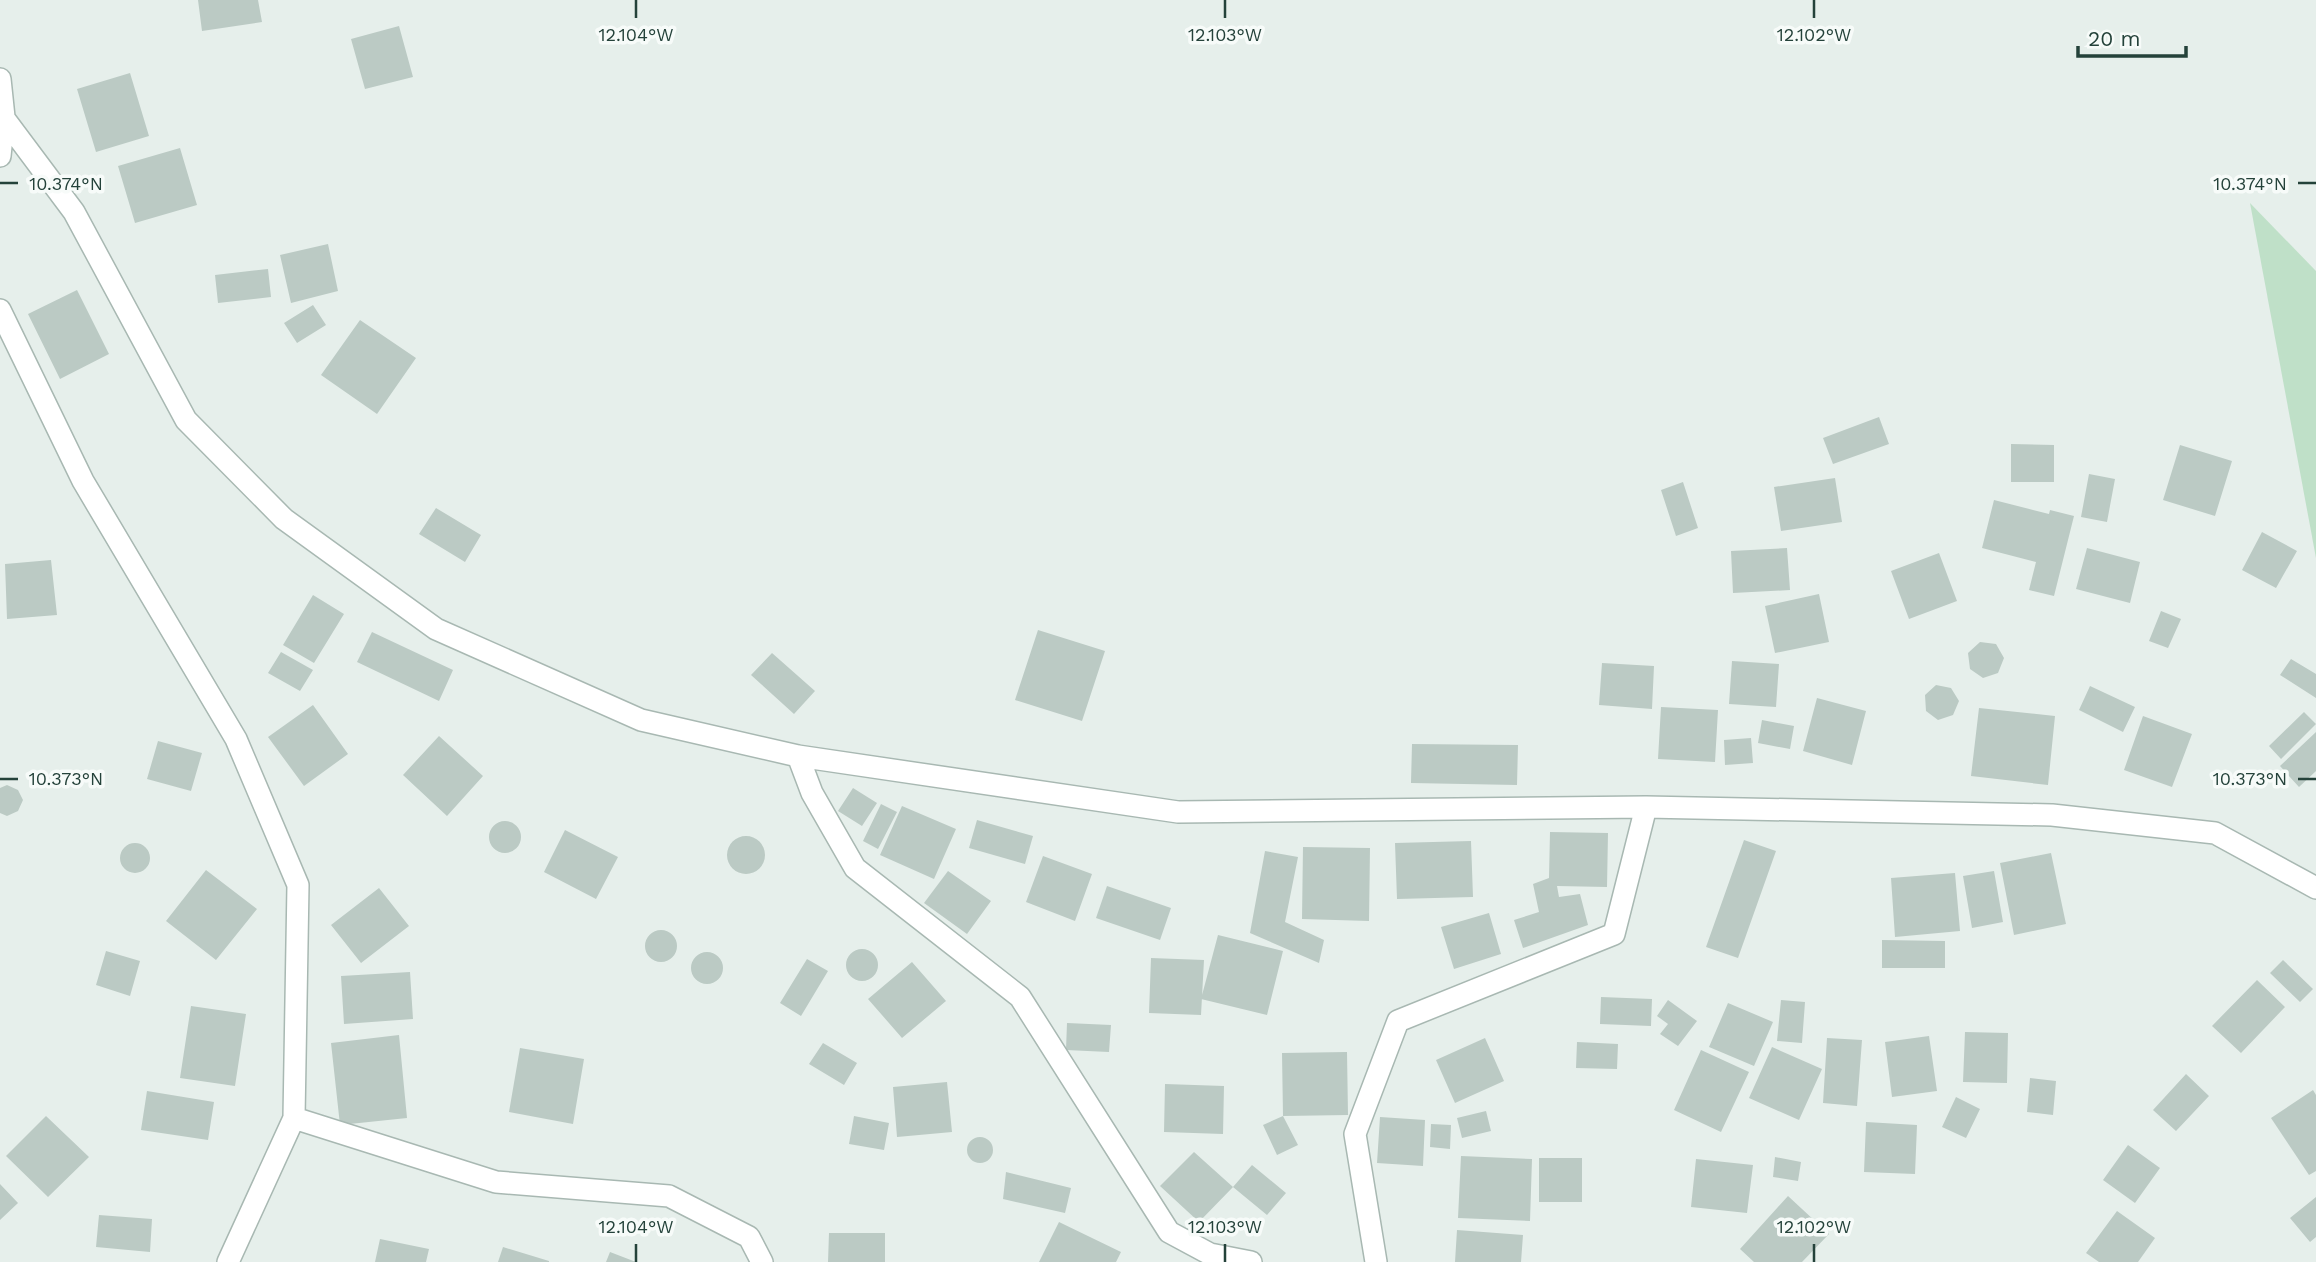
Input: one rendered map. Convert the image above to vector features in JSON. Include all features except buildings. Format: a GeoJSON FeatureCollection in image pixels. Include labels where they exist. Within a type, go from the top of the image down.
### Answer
{"type":"FeatureCollection","features":[{"type":"Feature","properties":{"kind":"street"},"geometry":{"type":"LineString","coordinates":[[0,79],[0,156]]}},
{"type":"Feature","properties":{"kind":"street"},"geometry":{"type":"LineString","coordinates":[[2,115],[74,212],[186,420],[284,519],[436,629],[641,720],[798,756],[1178,812],[1646,807],[2052,815],[2215,833],[2316,888]]}},
{"type":"Feature","properties":{"kind":"street"},"geometry":{"type":"LineString","coordinates":[[0,310],[83,481],[236,739],[298,885],[294,1118],[228,1262]]}},
{"type":"Feature","properties":{"kind":"street"},"geometry":{"type":"LineString","coordinates":[[798,756],[812,793],[855,867],[1020,997],[1169,1232],[1210,1254],[1251,1262]]}},
{"type":"Feature","properties":{"kind":"street"},"geometry":{"type":"LineString","coordinates":[[1376,1262],[1355,1134],[1398,1021],[1614,934],[1646,807]]}},
{"type":"Feature","properties":{"kind":"street"},"geometry":{"type":"LineString","coordinates":[[294,1118],[496,1182],[668,1196],[749,1237],[762,1262]]}},
{"type":"Feature","properties":{"kind":"green space"},"geometry":{"type":"Polygon","coordinates":[[[2250,203],[2316,271],[2316,558],[2250,203]]]}}]}
